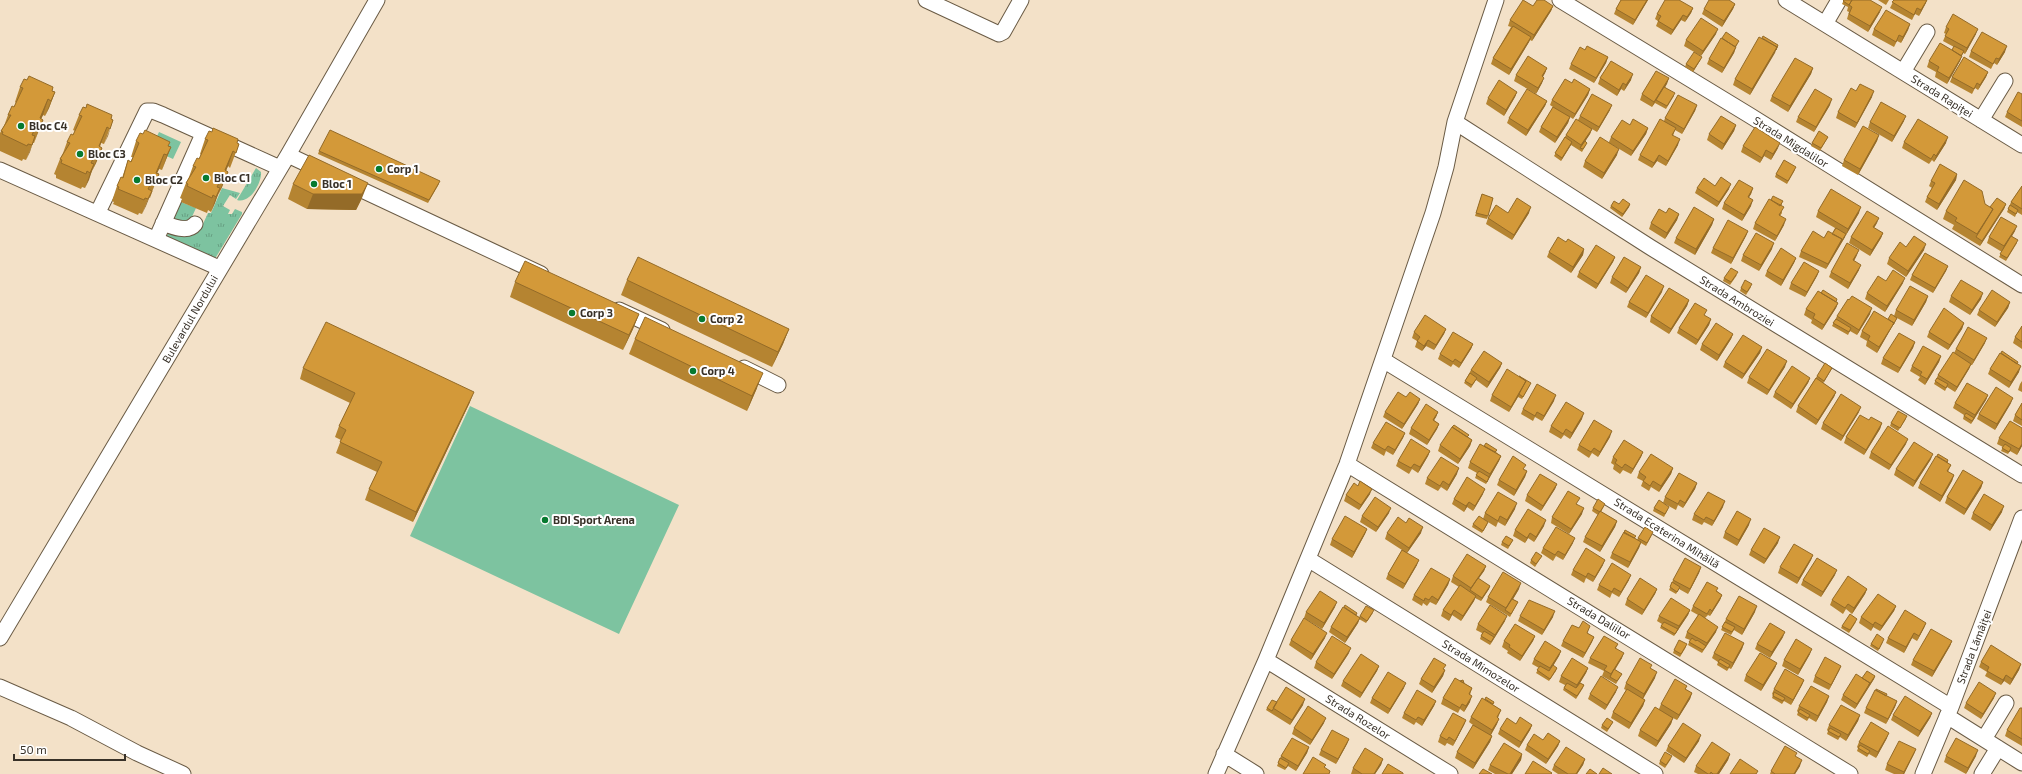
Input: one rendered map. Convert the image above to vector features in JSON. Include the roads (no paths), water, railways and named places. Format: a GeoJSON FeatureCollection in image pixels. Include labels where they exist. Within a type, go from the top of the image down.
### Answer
{"type":"FeatureCollection","features":[{"type":"Feature","properties":{"kind":"street","name":"Bulevardul Nordului"},"geometry":{"type":"LineString","coordinates":[[0,638],[203,298],[219,268],[288,155],[377,0]]}},
{"type":"Feature","properties":{"kind":"street"},"geometry":{"type":"LineString","coordinates":[[926,0],[1000,34],[1003,32],[1021,0]]}},
{"type":"Feature","properties":{"kind":"street"},"geometry":{"type":"LineString","coordinates":[[1216,774],[1266,660],[1346,464],[1433,213],[1446,167],[1455,122],[1496,0]]}},
{"type":"Feature","properties":{"kind":"street","name":"Strada Migdalilor"},"geometry":{"type":"LineString","coordinates":[[1560,0],[1749,115],[2022,285]]}},
{"type":"Feature","properties":{"kind":"street","name":"Strada Rapiței"},"geometry":{"type":"LineString","coordinates":[[1786,0],[2022,145]]}},
{"type":"Feature","properties":{"kind":"street"},"geometry":{"type":"LineString","coordinates":[[1825,24],[1839,0]]}},
{"type":"Feature","properties":{"kind":"street","name":"Strada Rapiței"},"geometry":{"type":"LineString","coordinates":[[1903,72],[1927,32]]}},
{"type":"Feature","properties":{"kind":"street","name":"Strada Rapiței"},"geometry":{"type":"LineString","coordinates":[[1981,120],[2005,82]]}},
{"type":"Feature","properties":{"kind":"street"},"geometry":{"type":"LineString","coordinates":[[99,210],[147,111],[153,111],[280,168]]}},
{"type":"Feature","properties":{"kind":"street","name":"Strada Ambroziei"},"geometry":{"type":"LineString","coordinates":[[1455,122],[1650,247],[2022,475]]}},
{"type":"Feature","properties":{"kind":"street"},"geometry":{"type":"LineString","coordinates":[[195,224],[193,227],[161,229],[203,134]]}},
{"type":"Feature","properties":{"kind":"street"},"geometry":{"type":"LineString","coordinates":[[288,155],[555,280]]}},
{"type":"Feature","properties":{"kind":"street"},"geometry":{"type":"LineString","coordinates":[[0,170],[219,268]]}},
{"type":"Feature","properties":{"kind":"street"},"geometry":{"type":"LineString","coordinates":[[605,304],[677,337]]}},
{"type":"Feature","properties":{"kind":"street","name":"Strada Ecaterina Mihăilă"},"geometry":{"type":"LineString","coordinates":[[1383,360],[1949,712],[1984,739],[2022,763]]}},
{"type":"Feature","properties":{"kind":"street"},"geometry":{"type":"LineString","coordinates":[[728,361],[778,384]]}},
{"type":"Feature","properties":{"kind":"street","name":"Strada Daliilor"},"geometry":{"type":"LineString","coordinates":[[1346,464],[1850,774]]}},
{"type":"Feature","properties":{"kind":"street","name":"Strada Lămâiței"},"geometry":{"type":"LineString","coordinates":[[1923,774],[1949,712],[2022,518]]}},
{"type":"Feature","properties":{"kind":"street","name":"Strada Mimozelor"},"geometry":{"type":"LineString","coordinates":[[1308,558],[1655,774]]}},
{"type":"Feature","properties":{"kind":"street","name":"Strada Rozelor"},"geometry":{"type":"LineString","coordinates":[[1266,660],[1450,774]]}},
{"type":"Feature","properties":{"kind":"street"},"geometry":{"type":"LineString","coordinates":[[0,687],[71,718],[137,753],[182,774]]}},
{"type":"Feature","properties":{"kind":"street"},"geometry":{"type":"LineString","coordinates":[[1984,739],[2006,703]]}},
{"type":"Feature","properties":{"kind":"street"},"geometry":{"type":"LineString","coordinates":[[1982,774],[1998,748]]}},
{"type":"Feature","properties":{"kind":"street"},"geometry":{"type":"LineString","coordinates":[[1224,754],[1256,774]]}},
{"type":"Feature","properties":{"kind":"place","name":"Bloc C4"},"geometry":{"type":"Point","coordinates":[21,126]}},
{"type":"Feature","properties":{"kind":"place","name":"Bloc C3"},"geometry":{"type":"Point","coordinates":[80,154]}},
{"type":"Feature","properties":{"kind":"place","name":"Corp 1"},"geometry":{"type":"Point","coordinates":[379,169]}},
{"type":"Feature","properties":{"kind":"place","name":"Bloc C1"},"geometry":{"type":"Point","coordinates":[206,178]}},
{"type":"Feature","properties":{"kind":"place","name":"Bloc C2"},"geometry":{"type":"Point","coordinates":[137,180]}},
{"type":"Feature","properties":{"kind":"place","name":"Bloc 1"},"geometry":{"type":"Point","coordinates":[314,184]}},
{"type":"Feature","properties":{"kind":"place","name":"Corp 3"},"geometry":{"type":"Point","coordinates":[572,313]}},
{"type":"Feature","properties":{"kind":"place","name":"Corp 2"},"geometry":{"type":"Point","coordinates":[702,319]}},
{"type":"Feature","properties":{"kind":"place","name":"Corp 4"},"geometry":{"type":"Point","coordinates":[693,371]}},
{"type":"Feature","properties":{"kind":"place","name":"BDI Sport Arena"},"geometry":{"type":"Point","coordinates":[545,520]}}]}
